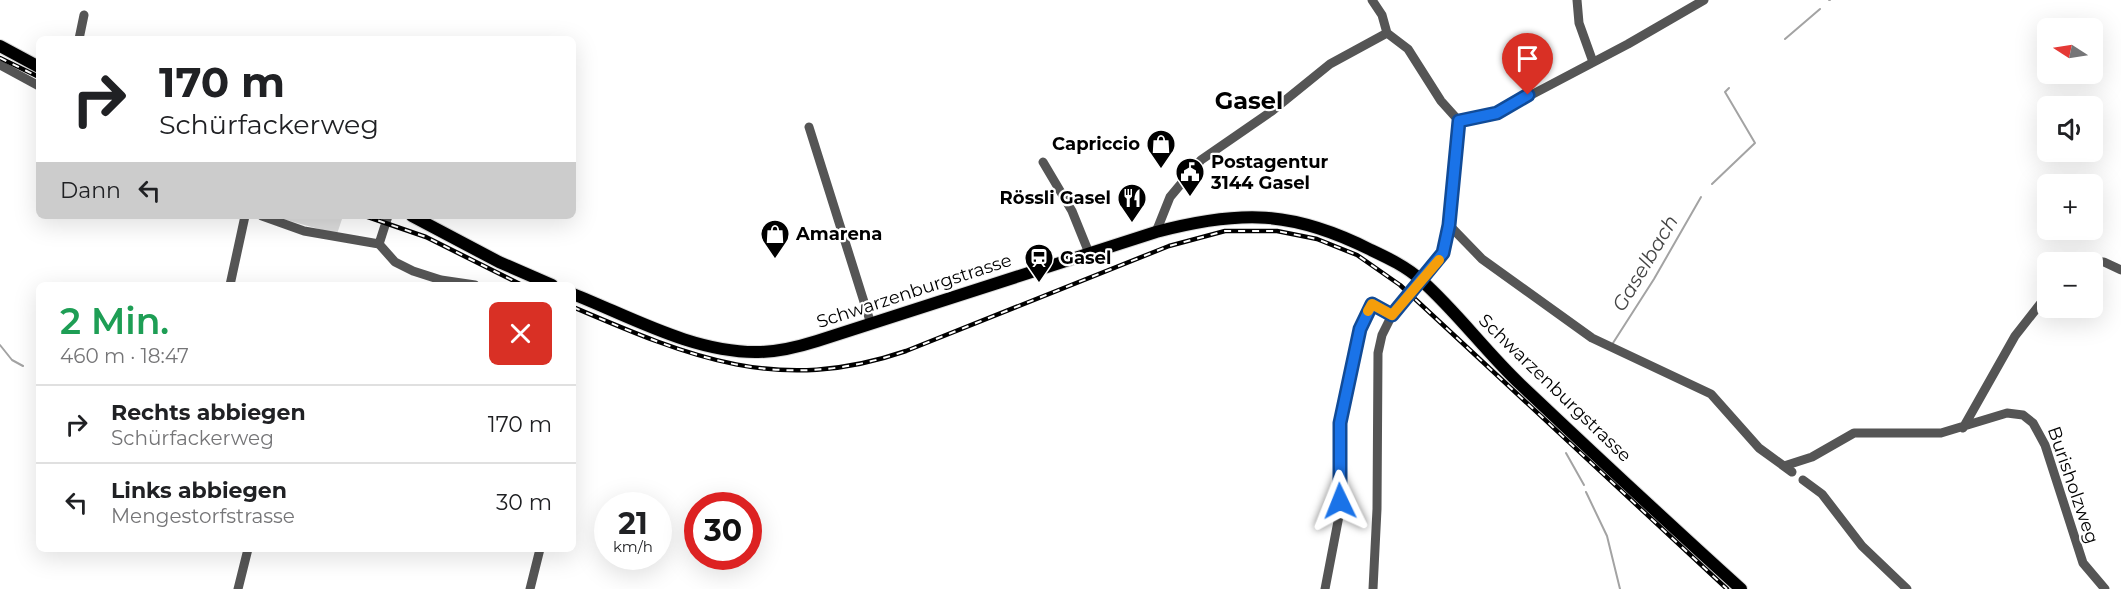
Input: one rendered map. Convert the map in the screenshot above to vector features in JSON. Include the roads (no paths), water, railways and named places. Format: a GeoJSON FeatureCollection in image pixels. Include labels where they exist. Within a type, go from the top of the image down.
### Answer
{"type":"FeatureCollection","features":[{"type":"Feature","properties":{"kind":"main road"},"geometry":{"type":"LineString","coordinates":[[0,46],[36,65]]}},
{"type":"Feature","properties":{"kind":"main road","name":"Schwarzenburgstrasse"},"geometry":{"type":"LineString","coordinates":[[576,295],[685,339],[732,351],[758,352],[786,349],[871,324],[1156,232],[1227,217],[1290,220],[1321,228],[1354,241],[1423,281],[1520,384],[1741,589]]}},
{"type":"Feature","properties":{"kind":"main road"},"geometry":{"type":"LineString","coordinates":[[418,219],[508,266],[545,282]]}},
{"type":"Feature","properties":{"kind":"street"},"geometry":{"type":"LineString","coordinates":[[1372,0],[1382,15],[1387,33],[1408,49],[1442,101],[1459,121],[1449,225],[1443,253],[1423,281],[1392,315],[1382,334],[1378,359],[1377,509],[1373,589]]}},
{"type":"Feature","properties":{"kind":"street"},"geometry":{"type":"LineString","coordinates":[[1577,0],[1579,23],[1593,63]]}},
{"type":"Feature","properties":{"kind":"street"},"geometry":{"type":"LineString","coordinates":[[1459,121],[1497,113],[1593,63],[1704,0]]}},
{"type":"Feature","properties":{"kind":"street"},"geometry":{"type":"LineString","coordinates":[[80,36],[84,15]]}},
{"type":"Feature","properties":{"kind":"street"},"geometry":{"type":"LineString","coordinates":[[1156,232],[1170,197],[1201,160],[1272,111],[1330,64],[1387,33]]}},
{"type":"Feature","properties":{"kind":"street"},"geometry":{"type":"LineString","coordinates":[[0,65],[36,84]]}},
{"type":"Feature","properties":{"kind":"street"},"geometry":{"type":"LineString","coordinates":[[809,128],[871,324]]}},
{"type":"Feature","properties":{"kind":"street"},"geometry":{"type":"LineString","coordinates":[[1043,162],[1072,211],[1089,253]]}},
{"type":"Feature","properties":{"kind":"street"},"geometry":{"type":"LineString","coordinates":[[231,282],[244,219]]}},
{"type":"Feature","properties":{"kind":"street"},"geometry":{"type":"LineString","coordinates":[[270,219],[304,231],[379,244],[395,262],[413,271],[455,282]]}},
{"type":"Feature","properties":{"kind":"street"},"geometry":{"type":"LineString","coordinates":[[379,244],[387,219]]}},
{"type":"Feature","properties":{"kind":"street"},"geometry":{"type":"LineString","coordinates":[[1449,225],[1482,259],[1592,338],[1711,394],[1759,448],[1792,472]]}},
{"type":"Feature","properties":{"kind":"street"},"geometry":{"type":"LineString","coordinates":[[2103,262],[2121,270]]}},
{"type":"Feature","properties":{"kind":"street"},"geometry":{"type":"LineString","coordinates":[[1324,589],[1339,516],[1338,435],[1355,352],[1365,316],[1372,304],[1392,315]]}},
{"type":"Feature","properties":{"kind":"street"},"geometry":{"type":"LineString","coordinates":[[1963,428],[2015,336],[2037,308]]}},
{"type":"Feature","properties":{"kind":"street","name":"Burisholzweg"},"geometry":{"type":"LineString","coordinates":[[1784,466],[1812,457],[1854,433],[1919,434],[1963,428],[2012,413],[2023,415],[2033,423],[2045,445],[2083,564],[2105,589]]}},
{"type":"Feature","properties":{"kind":"street"},"geometry":{"type":"LineString","coordinates":[[1803,480],[1822,494],[1862,546],[1907,589]]}},
{"type":"Feature","properties":{"kind":"street"},"geometry":{"type":"LineString","coordinates":[[238,589],[248,552]]}},
{"type":"Feature","properties":{"kind":"street"},"geometry":{"type":"LineString","coordinates":[[530,589],[539,552]]}},
{"type":"Feature","properties":{"kind":"waterway","name":"Gaselbach"},"geometry":{"type":"LineString","coordinates":[[1785,39],[1820,9]]}},
{"type":"Feature","properties":{"kind":"waterway","name":"Gaselbach"},"geometry":{"type":"LineString","coordinates":[[1712,184],[1755,143],[1725,92],[1729,88]]}},
{"type":"Feature","properties":{"kind":"waterway","name":"Gaselbach"},"geometry":{"type":"LineString","coordinates":[[1613,343],[1654,279],[1701,197]]}},
{"type":"Feature","properties":{"kind":"waterway"},"geometry":{"type":"LineString","coordinates":[[0,345],[12,360],[23,366]]}},
{"type":"Feature","properties":{"kind":"waterway","name":"Gaselbach"},"geometry":{"type":"LineString","coordinates":[[1566,453],[1584,485]]}},
{"type":"Feature","properties":{"kind":"waterway","name":"Gaselbach"},"geometry":{"type":"LineString","coordinates":[[1586,492],[1607,536],[1620,589]]}},
{"type":"Feature","properties":{"kind":"railway"},"geometry":{"type":"LineString","coordinates":[[0,58],[36,76]]}},
{"type":"Feature","properties":{"kind":"railway"},"geometry":{"type":"LineString","coordinates":[[374,219],[426,237],[516,282]]}},
{"type":"Feature","properties":{"kind":"railway"},"geometry":{"type":"LineString","coordinates":[[576,308],[656,341],[696,354],[735,364],[775,370],[816,370],[860,364],[906,351],[1169,246],[1225,231],[1277,231],[1317,239],[1357,255],[1400,285],[1727,589]]}},
{"type":"Feature","properties":{"kind":"place","name":"Capriccio"},"geometry":{"type":"Point","coordinates":[1161,170]}},
{"type":"Feature","properties":{"kind":"place","name":"Postagentur 3144 Gasel"},"geometry":{"type":"Point","coordinates":[1190,198]}},
{"type":"Feature","properties":{"kind":"place","name":"Rössli Gasel"},"geometry":{"type":"Point","coordinates":[1132,224]}},
{"type":"Feature","properties":{"kind":"place","name":"Amarena"},"geometry":{"type":"Point","coordinates":[775,260]}},
{"type":"Feature","properties":{"kind":"place","name":"Gasel"},"geometry":{"type":"Point","coordinates":[1039,284]}},
{"type":"Feature","properties":{"kind":"district","name":"Gasel"},"geometry":{"type":"Point","coordinates":[1249,100]}}]}
